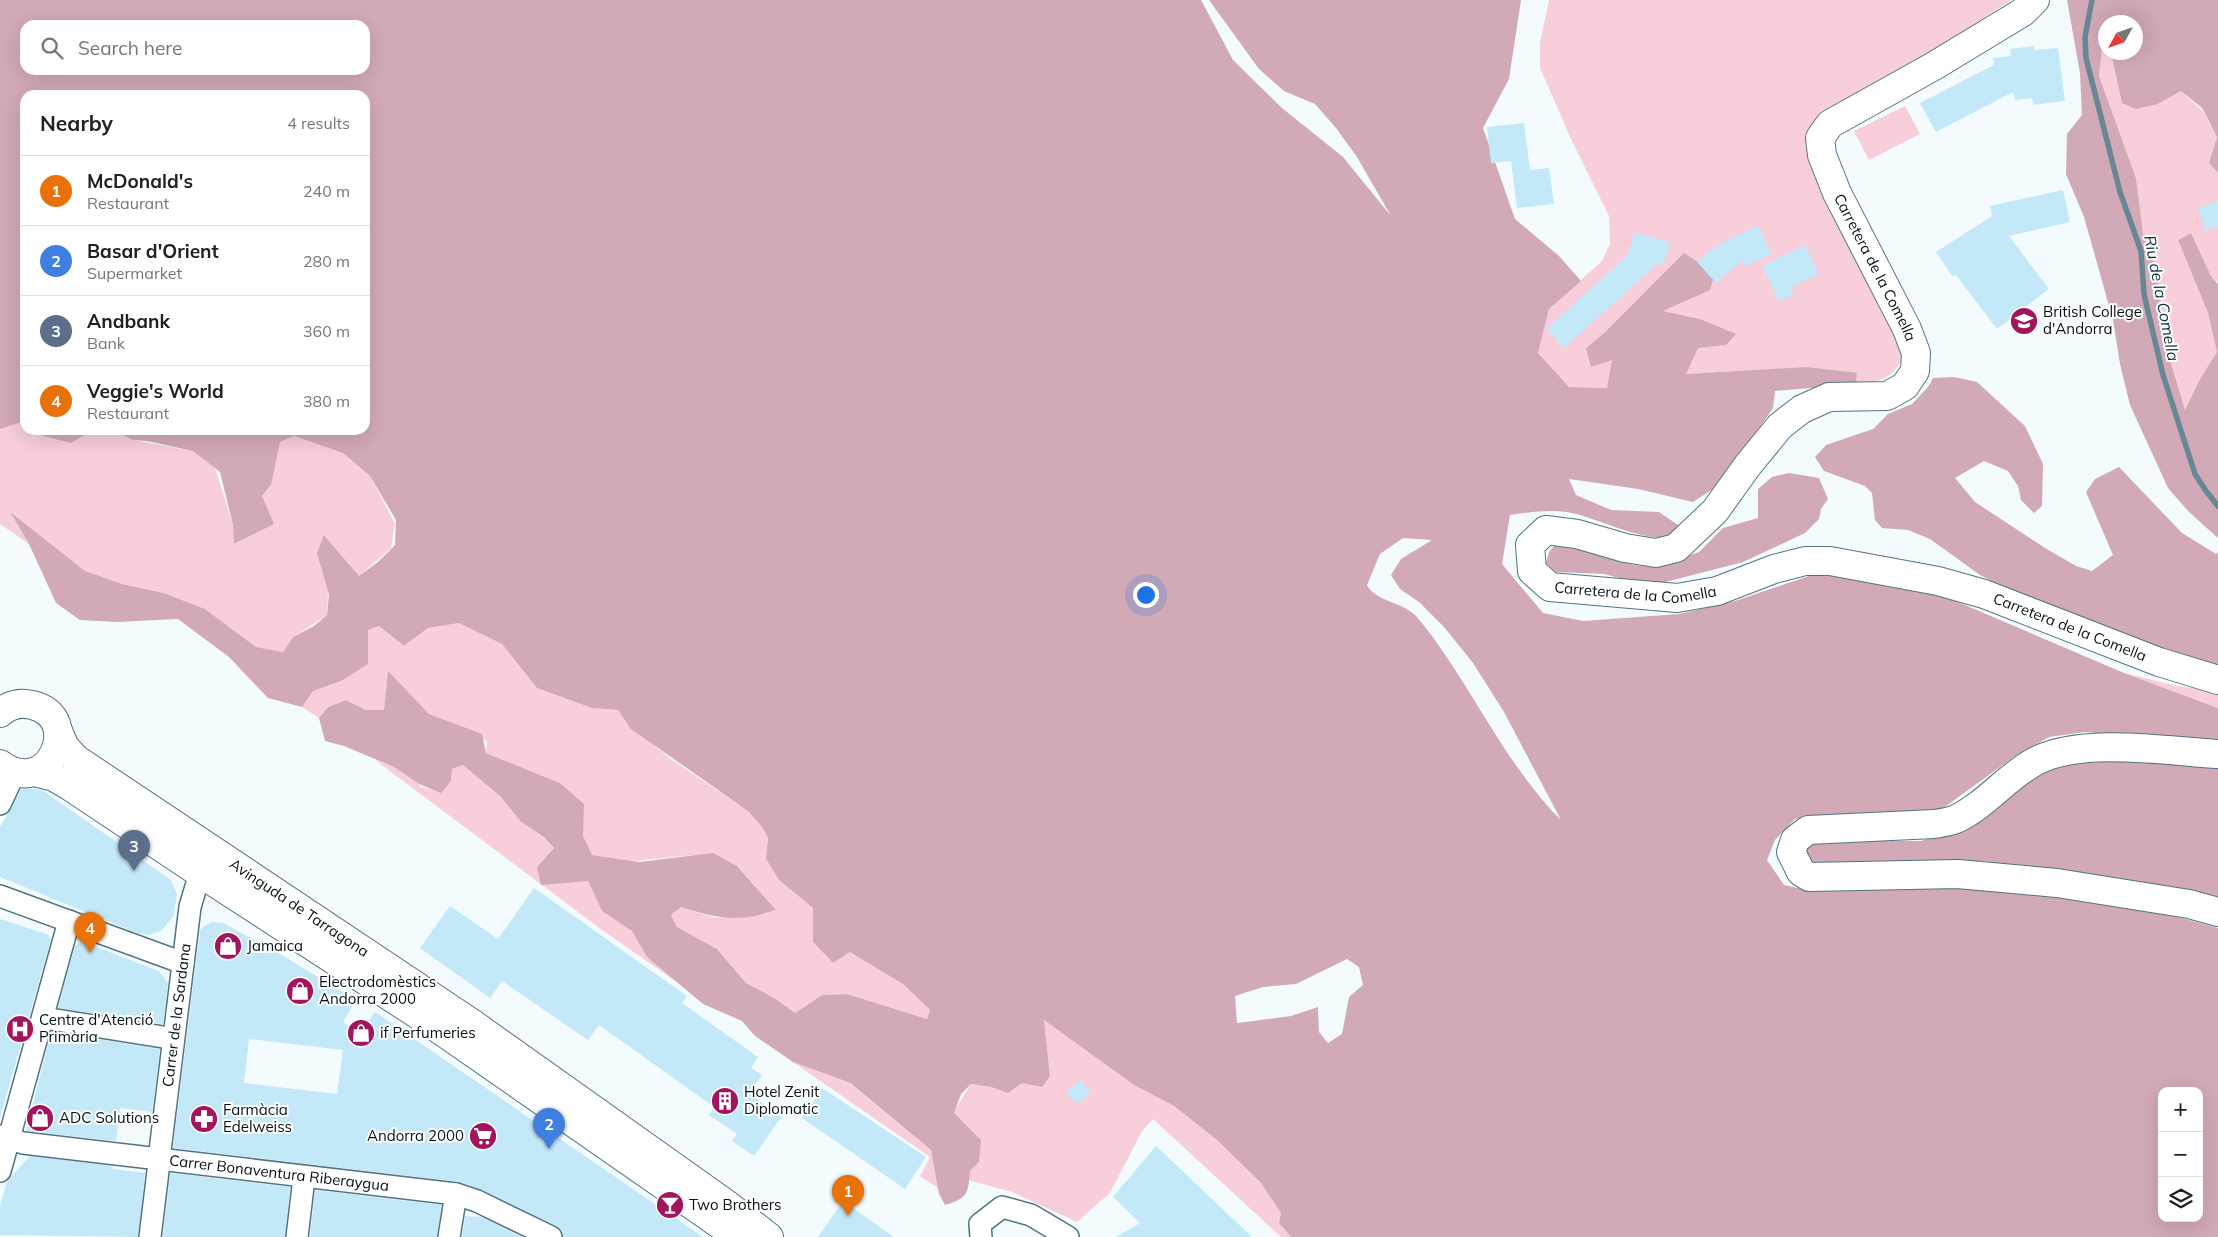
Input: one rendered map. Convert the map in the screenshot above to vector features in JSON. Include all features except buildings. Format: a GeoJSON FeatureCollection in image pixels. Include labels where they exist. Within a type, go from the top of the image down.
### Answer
{"type":"FeatureCollection","features":[{"type":"Feature","properties":{"kind":"main road","name":"Carretera de la Comella"},"geometry":{"type":"LineString","coordinates":[[2035,0],[2023,12],[1934,66],[1830,124],[1820,138],[1822,155],[1837,193],[1907,330],[1916,353],[1915,371],[1905,386],[1887,396],[1829,397],[1802,409],[1780,426],[1715,511],[1676,548],[1656,553],[1625,548],[1577,534],[1546,530],[1530,544],[1532,570],[1550,587],[1677,598],[1717,591],[1774,569],[1805,561],[1830,561],[1938,581],[1984,594],[2159,662],[2218,680]]}},
{"type":"Feature","properties":{"kind":"main road","name":"Avinguda de Tarragona"},"geometry":{"type":"LineString","coordinates":[[7,706],[39,707],[48,713],[65,747],[76,759],[473,1024],[729,1206],[769,1237]]}},
{"type":"Feature","properties":{"kind":"main road"},"geometry":{"type":"LineString","coordinates":[[16,769],[49,763],[54,756],[58,731]]}},
{"type":"Feature","properties":{"kind":"main road"},"geometry":{"type":"LineString","coordinates":[[2218,754],[2121,748],[2079,749],[2058,752],[2035,761],[1972,810],[1954,820],[1934,824],[1808,830],[1795,840],[1791,852],[1800,872],[1809,876],[1958,874],[2057,883],[2189,904],[2218,912]]}},
{"type":"Feature","properties":{"kind":"main road","name":"Avinguda de Tarragona"},"geometry":{"type":"LineString","coordinates":[[16,769],[54,777],[71,786],[200,873],[420,1016],[731,1235]]}},
{"type":"Feature","properties":{"kind":"street"},"geometry":{"type":"LineString","coordinates":[[0,804],[16,769]]}},
{"type":"Feature","properties":{"kind":"street","name":"Carrer de la Sardana"},"geometry":{"type":"LineString","coordinates":[[150,1237],[190,907],[200,873]]}},
{"type":"Feature","properties":{"kind":"street"},"geometry":{"type":"LineString","coordinates":[[0,896],[183,963]]}},
{"type":"Feature","properties":{"kind":"street"},"geometry":{"type":"LineString","coordinates":[[0,1171],[4,1138],[70,921]]}},
{"type":"Feature","properties":{"kind":"street"},"geometry":{"type":"LineString","coordinates":[[50,1020],[163,1037]]}},
{"type":"Feature","properties":{"kind":"street","name":"Carrer Bonaventura Riberaygua"},"geometry":{"type":"LineString","coordinates":[[4,1138],[158,1165],[456,1194],[477,1201],[551,1237]]}},
{"type":"Feature","properties":{"kind":"street"},"geometry":{"type":"LineString","coordinates":[[297,1237],[304,1178]]}},
{"type":"Feature","properties":{"kind":"street"},"geometry":{"type":"LineString","coordinates":[[449,1237],[456,1194]]}},
{"type":"Feature","properties":{"kind":"street"},"geometry":{"type":"LineString","coordinates":[[981,1237],[980,1224],[1002,1207],[1031,1215],[1068,1237]]}},
{"type":"Feature","properties":{"kind":"shaded area"},"geometry":{"type":"Polygon","coordinates":[[[0,0],[1201,0],[1233,60],[1282,108],[1343,157],[1391,216],[1357,157],[1336,128],[1315,104],[1284,91],[1259,69],[1209,0],[1521,0],[1509,79],[1483,128],[1515,219],[1559,256],[1581,281],[1549,309],[1538,353],[1569,387],[1607,388],[1612,360],[1591,367],[1586,348],[1604,333],[1684,253],[1715,273],[1710,290],[1663,311],[1700,319],[1736,334],[1726,345],[1698,348],[1686,374],[1807,367],[1857,373],[1856,384],[1775,391],[1773,408],[1721,484],[1693,502],[1638,489],[1569,479],[1576,495],[1611,510],[1659,512],[1681,527],[1668,538],[1631,532],[1572,513],[1541,511],[1510,515],[1502,564],[1543,613],[1583,621],[1679,614],[1735,601],[1818,573],[1901,581],[1965,605],[2124,673],[2218,708],[2218,744],[2085,732],[2049,737],[2014,757],[1939,811],[1815,816],[1795,819],[1775,840],[1767,860],[1784,885],[1811,891],[1950,886],[2030,893],[2167,914],[2218,928],[2218,1237],[1291,1237],[1279,1223],[1281,1213],[1261,1183],[1217,1140],[1174,1106],[1134,1085],[1044,1020],[1050,1076],[1042,1087],[1022,1083],[1008,1093],[991,1087],[971,1084],[961,1094],[954,1113],[981,1140],[979,1162],[970,1171],[965,1194],[958,1200],[945,1205],[939,1194],[931,1150],[850,1083],[793,1062],[755,1036],[742,1021],[703,1004],[647,957],[632,931],[602,911],[588,881],[541,885],[537,867],[554,848],[545,838],[521,822],[501,797],[463,765],[452,769],[451,781],[441,793],[419,784],[394,767],[344,746],[325,741],[319,718],[328,707],[346,700],[366,710],[384,710],[388,671],[429,714],[482,734],[486,753],[560,783],[584,804],[583,836],[592,855],[639,862],[713,853],[737,866],[776,910],[750,917],[729,918],[681,907],[671,915],[677,927],[717,949],[746,983],[776,999],[795,1013],[822,995],[847,994],[927,1019],[930,1010],[903,984],[850,952],[833,963],[813,942],[813,908],[779,880],[766,859],[768,838],[762,827],[748,811],[631,729],[618,710],[592,708],[537,688],[502,644],[459,623],[428,628],[404,646],[379,626],[368,630],[368,664],[341,681],[313,691],[302,707],[268,698],[229,657],[178,619],[117,622],[80,620],[56,603],[29,544],[10,512],[85,571],[122,584],[164,593],[205,609],[256,647],[283,652],[293,637],[314,626],[327,615],[329,595],[317,553],[324,535],[359,576],[378,562],[395,545],[396,520],[370,476],[343,453],[294,436],[280,442],[271,485],[262,496],[274,524],[234,544],[233,525],[220,472],[193,451],[147,441],[132,440],[124,435],[370,435],[370,90],[20,90],[20,423],[0,429],[0,0]],[[1403,538],[1380,554],[1367,585],[1371,591],[1383,599],[1405,608],[1417,617],[1454,667],[1503,747],[1540,797],[1561,820],[1504,712],[1473,663],[1444,627],[1419,602],[1400,589],[1391,575],[1401,559],[1432,540],[1403,538]],[[1347,959],[1296,984],[1263,987],[1235,996],[1237,1023],[1291,1016],[1318,1007],[1319,1032],[1328,1043],[1342,1034],[1349,997],[1363,985],[1359,967],[1347,959]]]}},
{"type":"Feature","properties":{"kind":"shaded area"},"geometry":{"type":"Polygon","coordinates":[[[1549,0],[2011,0],[1906,69],[1822,111],[1811,132],[1905,356],[1895,370],[1885,378],[1856,384],[1857,373],[1757,370],[1685,374],[1698,348],[1726,345],[1700,319],[1662,311],[1715,273],[1684,254],[1604,333],[1586,348],[1613,360],[1607,388],[1569,387],[1538,353],[1549,309],[1602,261],[1610,244],[1609,216],[1571,139],[1540,68],[1540,43],[1549,0]]]}},
{"type":"Feature","properties":{"kind":"shaded area"},"geometry":{"type":"Polygon","coordinates":[[[2067,0],[2218,0],[2218,173],[2209,163],[2217,137],[2202,108],[2181,91],[2158,104],[2136,109],[2122,103],[2113,60],[2143,60],[2143,15],[2098,15],[2098,60],[2101,60],[2099,76],[2136,178],[2143,233],[2157,271],[2163,337],[2185,410],[2200,379],[2217,352],[2208,313],[2178,240],[2191,233],[2211,276],[2218,284],[2218,538],[2188,511],[2168,488],[2130,405],[2120,364],[2113,320],[2084,217],[2066,174],[2067,134],[2082,115],[2080,73],[2067,0]]]}},
{"type":"Feature","properties":{"kind":"shaded area"},"geometry":{"type":"Polygon","coordinates":[[[2101,60],[2113,60],[2122,103],[2158,104],[2181,91],[2203,112],[2217,137],[2209,163],[2218,173],[2218,282],[2211,276],[2191,233],[2178,240],[2208,313],[2217,352],[2200,379],[2185,411],[2163,337],[2157,271],[2143,233],[2136,178],[2099,76],[2101,60]]]}},
{"type":"Feature","properties":{"kind":"shaded area"},"geometry":{"type":"Polygon","coordinates":[[[1905,106],[1920,134],[1869,160],[1854,131],[1905,106]]]}},
{"type":"Feature","properties":{"kind":"shaded area"},"geometry":{"type":"Polygon","coordinates":[[[1954,377],[1977,382],[2025,426],[2043,464],[2042,506],[2034,513],[2021,500],[2018,486],[2008,471],[1984,461],[1955,478],[1975,502],[2045,548],[2076,566],[2092,571],[2113,555],[2086,492],[2095,479],[2119,467],[2182,533],[2216,554],[2218,552],[2218,665],[2203,664],[2049,610],[1980,575],[1930,539],[1908,530],[1882,528],[1875,520],[1872,493],[1865,486],[1824,471],[1815,457],[1826,445],[1873,429],[1888,414],[1912,404],[1928,387],[1933,378],[1954,377]]]}},
{"type":"Feature","properties":{"kind":"shaded area"},"geometry":{"type":"Polygon","coordinates":[[[20,422],[20,435],[124,435],[132,440],[193,451],[215,468],[237,543],[273,524],[262,496],[270,487],[280,442],[294,436],[343,453],[370,476],[395,524],[391,548],[359,576],[325,536],[321,567],[328,591],[327,615],[293,637],[283,652],[256,647],[205,609],[164,593],[122,584],[85,571],[11,514],[29,544],[0,524],[0,429],[20,422]]]}},
{"type":"Feature","properties":{"kind":"shaded area"},"geometry":{"type":"Polygon","coordinates":[[[42,435],[85,435],[71,443],[42,435]]]}},
{"type":"Feature","properties":{"kind":"shaded area"},"geometry":{"type":"Polygon","coordinates":[[[1789,473],[1819,478],[1828,499],[1821,509],[1819,519],[1805,533],[1743,562],[1650,586],[1604,574],[1556,572],[1546,563],[1549,552],[1554,546],[1567,542],[1633,565],[1657,567],[1699,552],[1723,528],[1758,518],[1758,489],[1772,477],[1789,473]]]}},
{"type":"Feature","properties":{"kind":"shaded area"},"geometry":{"type":"Polygon","coordinates":[[[459,623],[502,644],[537,688],[592,708],[618,710],[629,725],[671,759],[748,811],[762,827],[768,838],[766,859],[779,880],[813,908],[813,942],[833,963],[850,952],[904,984],[930,1010],[927,1019],[847,994],[822,995],[795,1013],[776,999],[746,983],[717,949],[677,927],[671,915],[681,907],[716,918],[766,914],[776,910],[740,869],[693,855],[632,861],[592,855],[580,839],[560,783],[486,753],[487,741],[465,728],[429,714],[388,672],[384,710],[366,710],[346,700],[328,707],[319,718],[302,707],[313,691],[341,681],[368,630],[379,626],[404,646],[428,628],[459,623]]]}},
{"type":"Feature","properties":{"kind":"shaded area"},"geometry":{"type":"Polygon","coordinates":[[[2124,673],[2178,686],[2218,691],[2218,708],[2124,673]]]}},
{"type":"Feature","properties":{"kind":"shaded area"},"geometry":{"type":"Polygon","coordinates":[[[375,760],[394,767],[419,784],[420,787],[441,792],[451,781],[452,769],[463,765],[501,797],[521,822],[547,840],[554,848],[537,867],[574,881],[588,881],[602,911],[632,931],[647,957],[685,988],[598,927],[375,760]]]}},
{"type":"Feature","properties":{"kind":"shaded area"},"geometry":{"type":"Polygon","coordinates":[[[2124,761],[2218,766],[2218,900],[2083,874],[1983,861],[1809,863],[1805,848],[1814,841],[1921,841],[1953,831],[2035,775],[2063,764],[2124,761]]]}},
{"type":"Feature","properties":{"kind":"shaded area"},"geometry":{"type":"Polygon","coordinates":[[[1044,1020],[1134,1085],[1174,1106],[1217,1140],[1261,1183],[1282,1214],[1279,1223],[1291,1237],[1281,1237],[1153,1119],[1142,1131],[1110,1193],[1077,1222],[1012,1192],[968,1180],[970,1171],[979,1162],[953,1113],[971,1084],[991,1087],[1008,1093],[1019,1081],[1050,1075],[1044,1020]]]}},
{"type":"Feature","properties":{"kind":"shaded area"},"geometry":{"type":"Polygon","coordinates":[[[793,1062],[849,1083],[931,1150],[938,1188],[920,1176],[930,1157],[793,1062]]]}},
{"type":"Feature","properties":{"kind":"waterway","name":"Riu de la Comella"},"geometry":{"type":"LineString","coordinates":[[2092,0],[2085,37],[2086,58],[2120,192],[2141,251],[2144,294],[2163,375],[2195,474],[2218,506]]}},
{"type":"Feature","properties":{"kind":"place","name":"British College d'Andorra"},"geometry":{"type":"Point","coordinates":[2024,321]}},
{"type":"Feature","properties":{"kind":"place","name":"Andbank"},"geometry":{"type":"Point","coordinates":[134,871]}},
{"type":"Feature","properties":{"kind":"place","name":"Jamaica"},"geometry":{"type":"Point","coordinates":[228,946]}},
{"type":"Feature","properties":{"kind":"place","name":"Veggie's World"},"geometry":{"type":"Point","coordinates":[90,953]}},
{"type":"Feature","properties":{"kind":"place","name":"Electrodomèstics Andorra 2000"},"geometry":{"type":"Point","coordinates":[300,991]}},
{"type":"Feature","properties":{"kind":"place","name":"Centre d'Atenció Primària"},"geometry":{"type":"Point","coordinates":[20,1029]}},
{"type":"Feature","properties":{"kind":"place","name":"if Perfumeries"},"geometry":{"type":"Point","coordinates":[361,1033]}},
{"type":"Feature","properties":{"kind":"place","name":"Hotel Zenit Diplomatic"},"geometry":{"type":"Point","coordinates":[725,1101]}},
{"type":"Feature","properties":{"kind":"place","name":"ADC Solutions"},"geometry":{"type":"Point","coordinates":[40,1118]}},
{"type":"Feature","properties":{"kind":"place","name":"Farmàcia Edelweiss"},"geometry":{"type":"Point","coordinates":[204,1119]}},
{"type":"Feature","properties":{"kind":"place","name":"Andorra 2000"},"geometry":{"type":"Point","coordinates":[483,1136]}},
{"type":"Feature","properties":{"kind":"place","name":"Basar d'Orient"},"geometry":{"type":"Point","coordinates":[549,1149]}},
{"type":"Feature","properties":{"kind":"place","name":"Two Brothers"},"geometry":{"type":"Point","coordinates":[670,1205]}},
{"type":"Feature","properties":{"kind":"place","name":"McDonald's"},"geometry":{"type":"Point","coordinates":[848,1216]}}]}
